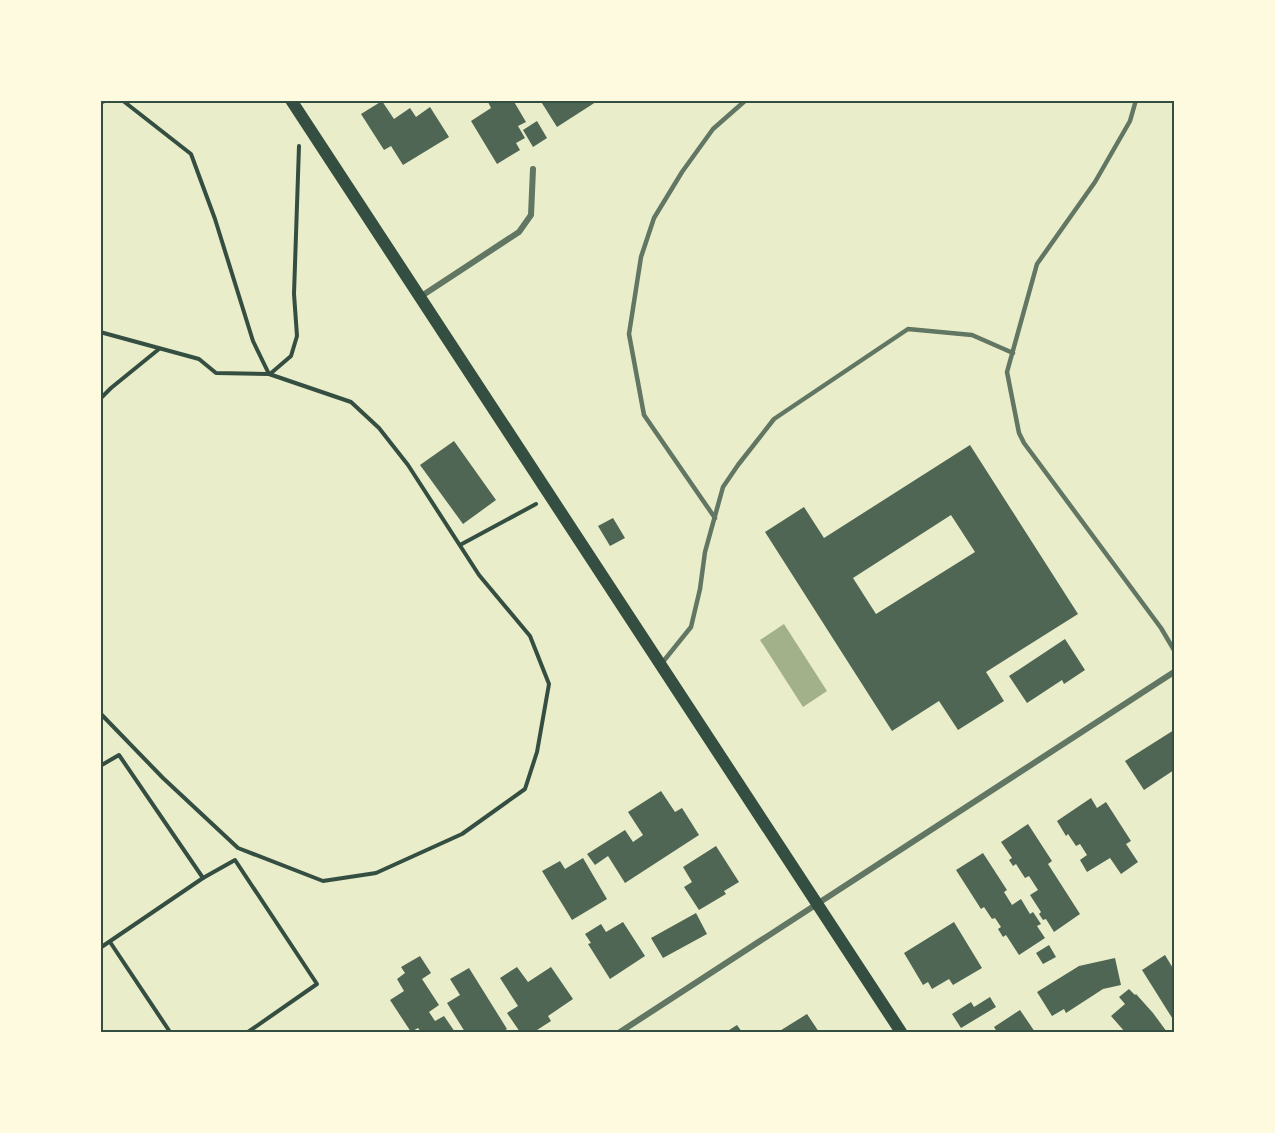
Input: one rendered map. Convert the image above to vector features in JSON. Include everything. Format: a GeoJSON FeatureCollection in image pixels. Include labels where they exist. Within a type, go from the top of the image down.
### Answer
{"type":"FeatureCollection","features":[{"type":"Feature","properties":{"kind":"main road"},"geometry":{"type":"LineString","coordinates":[[291,100],[901,1032]]}},
{"type":"Feature","properties":{"kind":"street"},"geometry":{"type":"LineString","coordinates":[[419,298],[519,232],[531,214],[533,169]]}},
{"type":"Feature","properties":{"kind":"street"},"geometry":{"type":"LineString","coordinates":[[620,1032],[1174,672]]}},
{"type":"Feature","properties":{"kind":"lane"},"geometry":{"type":"LineString","coordinates":[[715,518],[644,415],[629,334],[641,257],[654,218],[682,172],[713,129],[746,100]]}},
{"type":"Feature","properties":{"kind":"lane"},"geometry":{"type":"LineString","coordinates":[[1136,100],[1130,121],[1095,182],[1037,264],[1007,372],[1018,433],[1161,628],[1174,651]]}},
{"type":"Feature","properties":{"kind":"lane"},"geometry":{"type":"LineString","coordinates":[[661,665],[691,627],[700,589],[705,552],[723,488],[774,419],[908,329],[972,335],[1012,353]]}},
{"type":"Feature","properties":{"kind":"path"},"geometry":{"type":"LineString","coordinates":[[100,103],[107,100]]}},
{"type":"Feature","properties":{"kind":"path"},"geometry":{"type":"LineString","coordinates":[[122,100],[191,154],[215,219],[254,341],[269,374]]}},
{"type":"Feature","properties":{"kind":"path"},"geometry":{"type":"LineString","coordinates":[[269,374],[291,356],[297,336],[294,294],[300,115]]}},
{"type":"Feature","properties":{"kind":"path"},"geometry":{"type":"LineString","coordinates":[[100,332],[199,359],[216,373],[269,374],[351,402],[379,428],[408,465],[479,575],[530,636],[549,684],[537,752],[525,789],[462,834],[376,873],[323,881],[238,848],[163,778],[100,713]]}},
{"type":"Feature","properties":{"kind":"path"},"geometry":{"type":"LineString","coordinates":[[100,399],[160,349]]}},
{"type":"Feature","properties":{"kind":"path"},"geometry":{"type":"LineString","coordinates":[[460,545],[549,497]]}},
{"type":"Feature","properties":{"kind":"path"},"geometry":{"type":"LineString","coordinates":[[100,766],[118,755],[203,878]]}},
{"type":"Feature","properties":{"kind":"path"},"geometry":{"type":"LineString","coordinates":[[100,948],[203,878],[235,860],[317,984],[248,1032]]}},
{"type":"Feature","properties":{"kind":"path"},"geometry":{"type":"LineString","coordinates":[[110,942],[170,1032]]}},
{"type":"Feature","properties":{"kind":"shaded area"},"geometry":{"type":"Polygon","coordinates":[[[784,624],[827,691],[803,707],[760,640],[784,624]]]}},
{"type":"Feature","properties":{"kind":"building"},"geometry":{"type":"Polygon","coordinates":[[[487,100],[513,100],[526,122],[518,126],[525,138],[516,143],[520,150],[497,164],[471,121],[491,108],[487,100]]]}},
{"type":"Feature","properties":{"kind":"building"},"geometry":{"type":"Polygon","coordinates":[[[540,100],[599,100],[557,127],[540,100]]]}},
{"type":"Feature","properties":{"kind":"building"},"geometry":{"type":"Polygon","coordinates":[[[382,101],[394,119],[410,108],[416,117],[430,107],[449,137],[403,165],[391,146],[384,150],[361,114],[382,101]]]}},
{"type":"Feature","properties":{"kind":"building"},"geometry":{"type":"Polygon","coordinates":[[[537,121],[547,138],[533,147],[523,130],[537,121]]]}},
{"type":"Feature","properties":{"kind":"building"},"geometry":{"type":"Polygon","coordinates":[[[454,441],[496,500],[463,524],[420,465],[454,441]]]}},
{"type":"Feature","properties":{"kind":"building"},"geometry":{"type":"Polygon","coordinates":[[[970,445],[1078,614],[986,672],[1004,701],[958,730],[939,701],[892,731],[765,532],[804,507],[824,538],[970,445]],[[951,515],[853,578],[876,614],[975,552],[951,515]]]}},
{"type":"Feature","properties":{"kind":"building"},"geometry":{"type":"Polygon","coordinates":[[[613,518],[625,538],[610,546],[598,526],[613,518]]]}},
{"type":"Feature","properties":{"kind":"building"},"geometry":{"type":"Polygon","coordinates":[[[1065,639],[1085,670],[1064,684],[1062,680],[1027,703],[1009,676],[1065,639]]]}},
{"type":"Feature","properties":{"kind":"building"},"geometry":{"type":"Polygon","coordinates":[[[1174,730],[1174,770],[1144,790],[1125,761],[1174,730]]]}},
{"type":"Feature","properties":{"kind":"building"},"geometry":{"type":"Polygon","coordinates":[[[661,791],[675,812],[682,808],[699,835],[625,883],[608,856],[595,865],[587,854],[625,830],[633,842],[643,835],[628,812],[661,791]]]}},
{"type":"Feature","properties":{"kind":"building"},"geometry":{"type":"Polygon","coordinates":[[[1091,798],[1097,808],[1106,802],[1131,841],[1126,844],[1138,862],[1121,874],[1110,858],[1087,872],[1080,860],[1087,855],[1080,844],[1076,846],[1068,834],[1066,836],[1057,821],[1091,798]]]}},
{"type":"Feature","properties":{"kind":"building"},"geometry":{"type":"Polygon","coordinates":[[[1028,824],[1052,861],[1048,864],[1080,914],[1054,932],[1046,919],[1043,920],[1039,914],[1041,912],[1030,895],[1038,890],[1029,876],[1025,878],[1016,864],[1013,866],[1009,860],[1012,858],[1001,842],[1028,824]]]}},
{"type":"Feature","properties":{"kind":"building"},"geometry":{"type":"Polygon","coordinates":[[[716,846],[739,882],[724,891],[726,894],[699,910],[684,887],[692,882],[683,867],[716,846]]]}},
{"type":"Feature","properties":{"kind":"building"},"geometry":{"type":"Polygon","coordinates":[[[983,853],[1007,890],[1004,892],[1012,905],[1021,899],[1030,914],[1033,912],[1041,924],[1037,926],[1045,938],[1019,955],[1006,935],[1003,937],[998,929],[1001,927],[995,918],[992,919],[984,907],[981,909],[956,870],[983,853]]]}},
{"type":"Feature","properties":{"kind":"building"},"geometry":{"type":"Polygon","coordinates":[[[583,858],[607,899],[572,920],[542,871],[560,861],[565,869],[583,858]]]}},
{"type":"Feature","properties":{"kind":"building"},"geometry":{"type":"Polygon","coordinates":[[[696,913],[707,934],[663,958],[651,938],[696,913]]]}},
{"type":"Feature","properties":{"kind":"building"},"geometry":{"type":"Polygon","coordinates":[[[623,922],[645,956],[610,979],[588,944],[591,943],[585,934],[601,924],[606,932],[623,922]]]}},
{"type":"Feature","properties":{"kind":"building"},"geometry":{"type":"Polygon","coordinates":[[[954,922],[982,968],[953,985],[949,979],[932,989],[928,982],[923,985],[904,953],[954,922]]]}},
{"type":"Feature","properties":{"kind":"building"},"geometry":{"type":"Polygon","coordinates":[[[1049,945],[1056,957],[1043,964],[1036,953],[1049,945]]]}},
{"type":"Feature","properties":{"kind":"building"},"geometry":{"type":"Polygon","coordinates":[[[1165,955],[1174,970],[1174,1021],[1142,970],[1165,955]]]}},
{"type":"Feature","properties":{"kind":"building"},"geometry":{"type":"Polygon","coordinates":[[[420,956],[431,973],[422,979],[439,1005],[429,1012],[435,1021],[444,1016],[455,1032],[421,1032],[418,1028],[411,1032],[390,1000],[404,991],[397,979],[405,973],[401,967],[420,956]]]}},
{"type":"Feature","properties":{"kind":"building"},"geometry":{"type":"Polygon","coordinates":[[[1115,958],[1121,985],[1103,989],[1066,1013],[1064,1009],[1052,1016],[1037,992],[1079,966],[1115,958]]]}},
{"type":"Feature","properties":{"kind":"building"},"geometry":{"type":"Polygon","coordinates":[[[517,967],[528,982],[551,967],[573,999],[548,1016],[551,1021],[534,1032],[520,1032],[507,1013],[518,1006],[500,978],[517,967]]]}},
{"type":"Feature","properties":{"kind":"building"},"geometry":{"type":"Polygon","coordinates":[[[469,968],[507,1029],[502,1032],[465,1032],[447,1003],[460,995],[450,979],[469,968]]]}},
{"type":"Feature","properties":{"kind":"building"},"geometry":{"type":"Polygon","coordinates":[[[1129,989],[1153,1013],[1167,1032],[1125,1032],[1111,1016],[1125,1004],[1119,997],[1129,989]]]}},
{"type":"Feature","properties":{"kind":"building"},"geometry":{"type":"Polygon","coordinates":[[[990,997],[996,1007],[961,1028],[952,1014],[971,1002],[974,1007],[990,997]]]}},
{"type":"Feature","properties":{"kind":"building"},"geometry":{"type":"Polygon","coordinates":[[[1020,1010],[1035,1032],[997,1032],[994,1027],[1020,1010]]]}},
{"type":"Feature","properties":{"kind":"building"},"geometry":{"type":"Polygon","coordinates":[[[807,1014],[819,1032],[778,1032],[807,1014]]]}},
{"type":"Feature","properties":{"kind":"building"},"geometry":{"type":"Polygon","coordinates":[[[737,1025],[742,1032],[726,1032],[737,1025]]]}}]}
